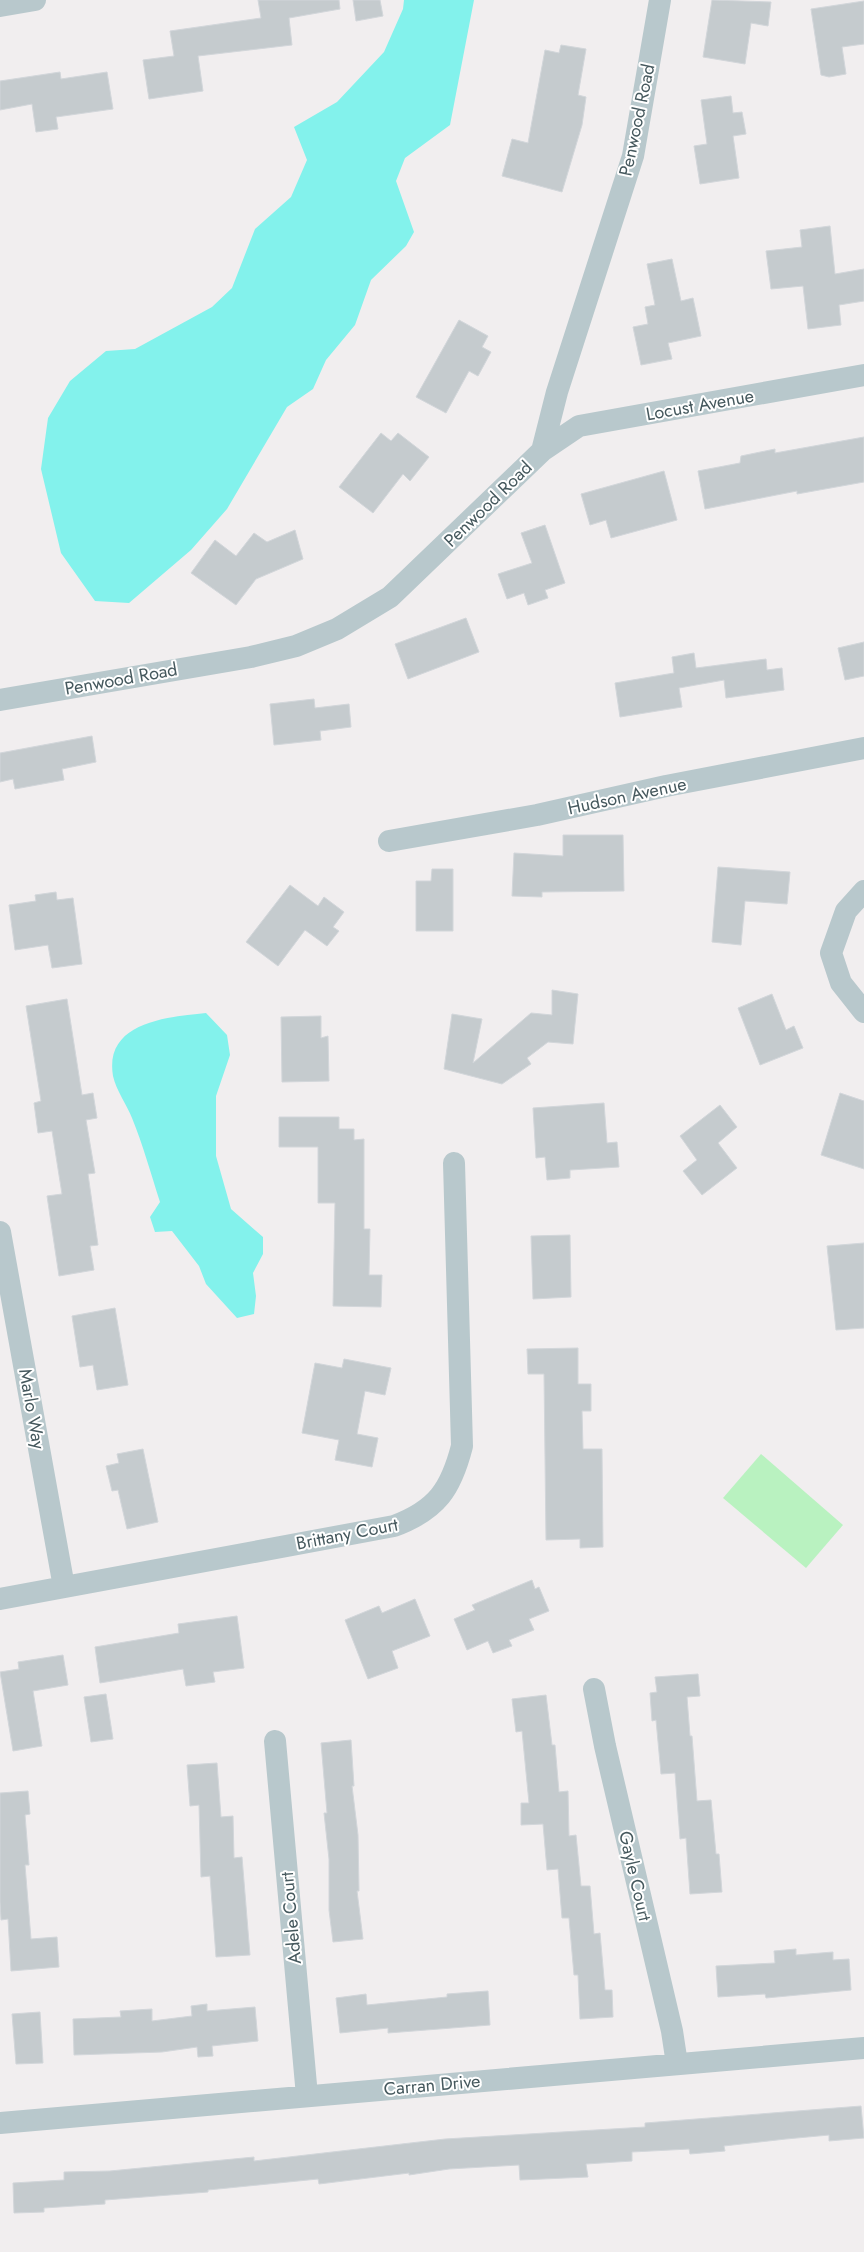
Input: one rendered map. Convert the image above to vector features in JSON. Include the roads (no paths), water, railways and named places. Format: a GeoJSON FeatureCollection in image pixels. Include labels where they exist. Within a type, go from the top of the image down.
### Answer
{"type":"FeatureCollection","features":[{"type":"Feature","properties":{"kind":"street"},"geometry":{"type":"LineString","coordinates":[[0,6],[35,0]]}},
{"type":"Feature","properties":{"kind":"street","name":"Penwood Road"},"geometry":{"type":"LineString","coordinates":[[0,700],[251,657],[296,646],[336,629],[390,597],[542,451],[557,392],[632,156],[660,0]]}},
{"type":"Feature","properties":{"kind":"street","name":"Locust Avenue"},"geometry":{"type":"LineString","coordinates":[[542,451],[579,426],[864,376]]}},
{"type":"Feature","properties":{"kind":"street","name":"Hudson Avenue"},"geometry":{"type":"LineString","coordinates":[[389,840],[537,816],[666,786],[864,748]]}},
{"type":"Feature","properties":{"kind":"street"},"geometry":{"type":"LineString","coordinates":[[864,891],[846,911],[831,953],[841,983],[864,1012]]}},
{"type":"Feature","properties":{"kind":"street","name":"Brittany Court"},"geometry":{"type":"LineString","coordinates":[[0,1599],[394,1526],[410,1520],[434,1503],[456,1472],[462,1446],[454,1163]]}},
{"type":"Feature","properties":{"kind":"street","name":"Marlo Way"},"geometry":{"type":"LineString","coordinates":[[0,1232],[64,1587]]}},
{"type":"Feature","properties":{"kind":"street","name":"Gayle Court"},"geometry":{"type":"LineString","coordinates":[[594,1689],[604,1746],[672,2031],[677,2064]]}},
{"type":"Feature","properties":{"kind":"street","name":"Adele Court"},"geometry":{"type":"LineString","coordinates":[[275,1741],[307,2096]]}},
{"type":"Feature","properties":{"kind":"street","name":"Carran Drive"},"geometry":{"type":"LineString","coordinates":[[0,2123],[864,2048]]}},
{"type":"Feature","properties":{"kind":"water"},"geometry":{"type":"Polygon","coordinates":[[[404,0],[474,0],[450,125],[405,158],[396,181],[414,232],[406,246],[371,280],[355,325],[326,360],[313,389],[287,407],[227,509],[191,550],[129,603],[95,601],[61,553],[41,469],[48,418],[70,381],[106,351],[135,349],[212,307],[232,288],[255,229],[291,197],[307,160],[294,127],[337,102],[384,52],[403,9],[404,0]]]}},
{"type":"Feature","properties":{"kind":"water"},"geometry":{"type":"Polygon","coordinates":[[[206,1013],[227,1035],[230,1055],[216,1096],[216,1156],[231,1209],[263,1237],[263,1254],[253,1273],[256,1296],[254,1314],[237,1318],[206,1284],[199,1266],[172,1231],[155,1232],[150,1217],[160,1202],[136,1128],[113,1076],[113,1058],[118,1044],[128,1033],[157,1020],[206,1013]]]}}]}
